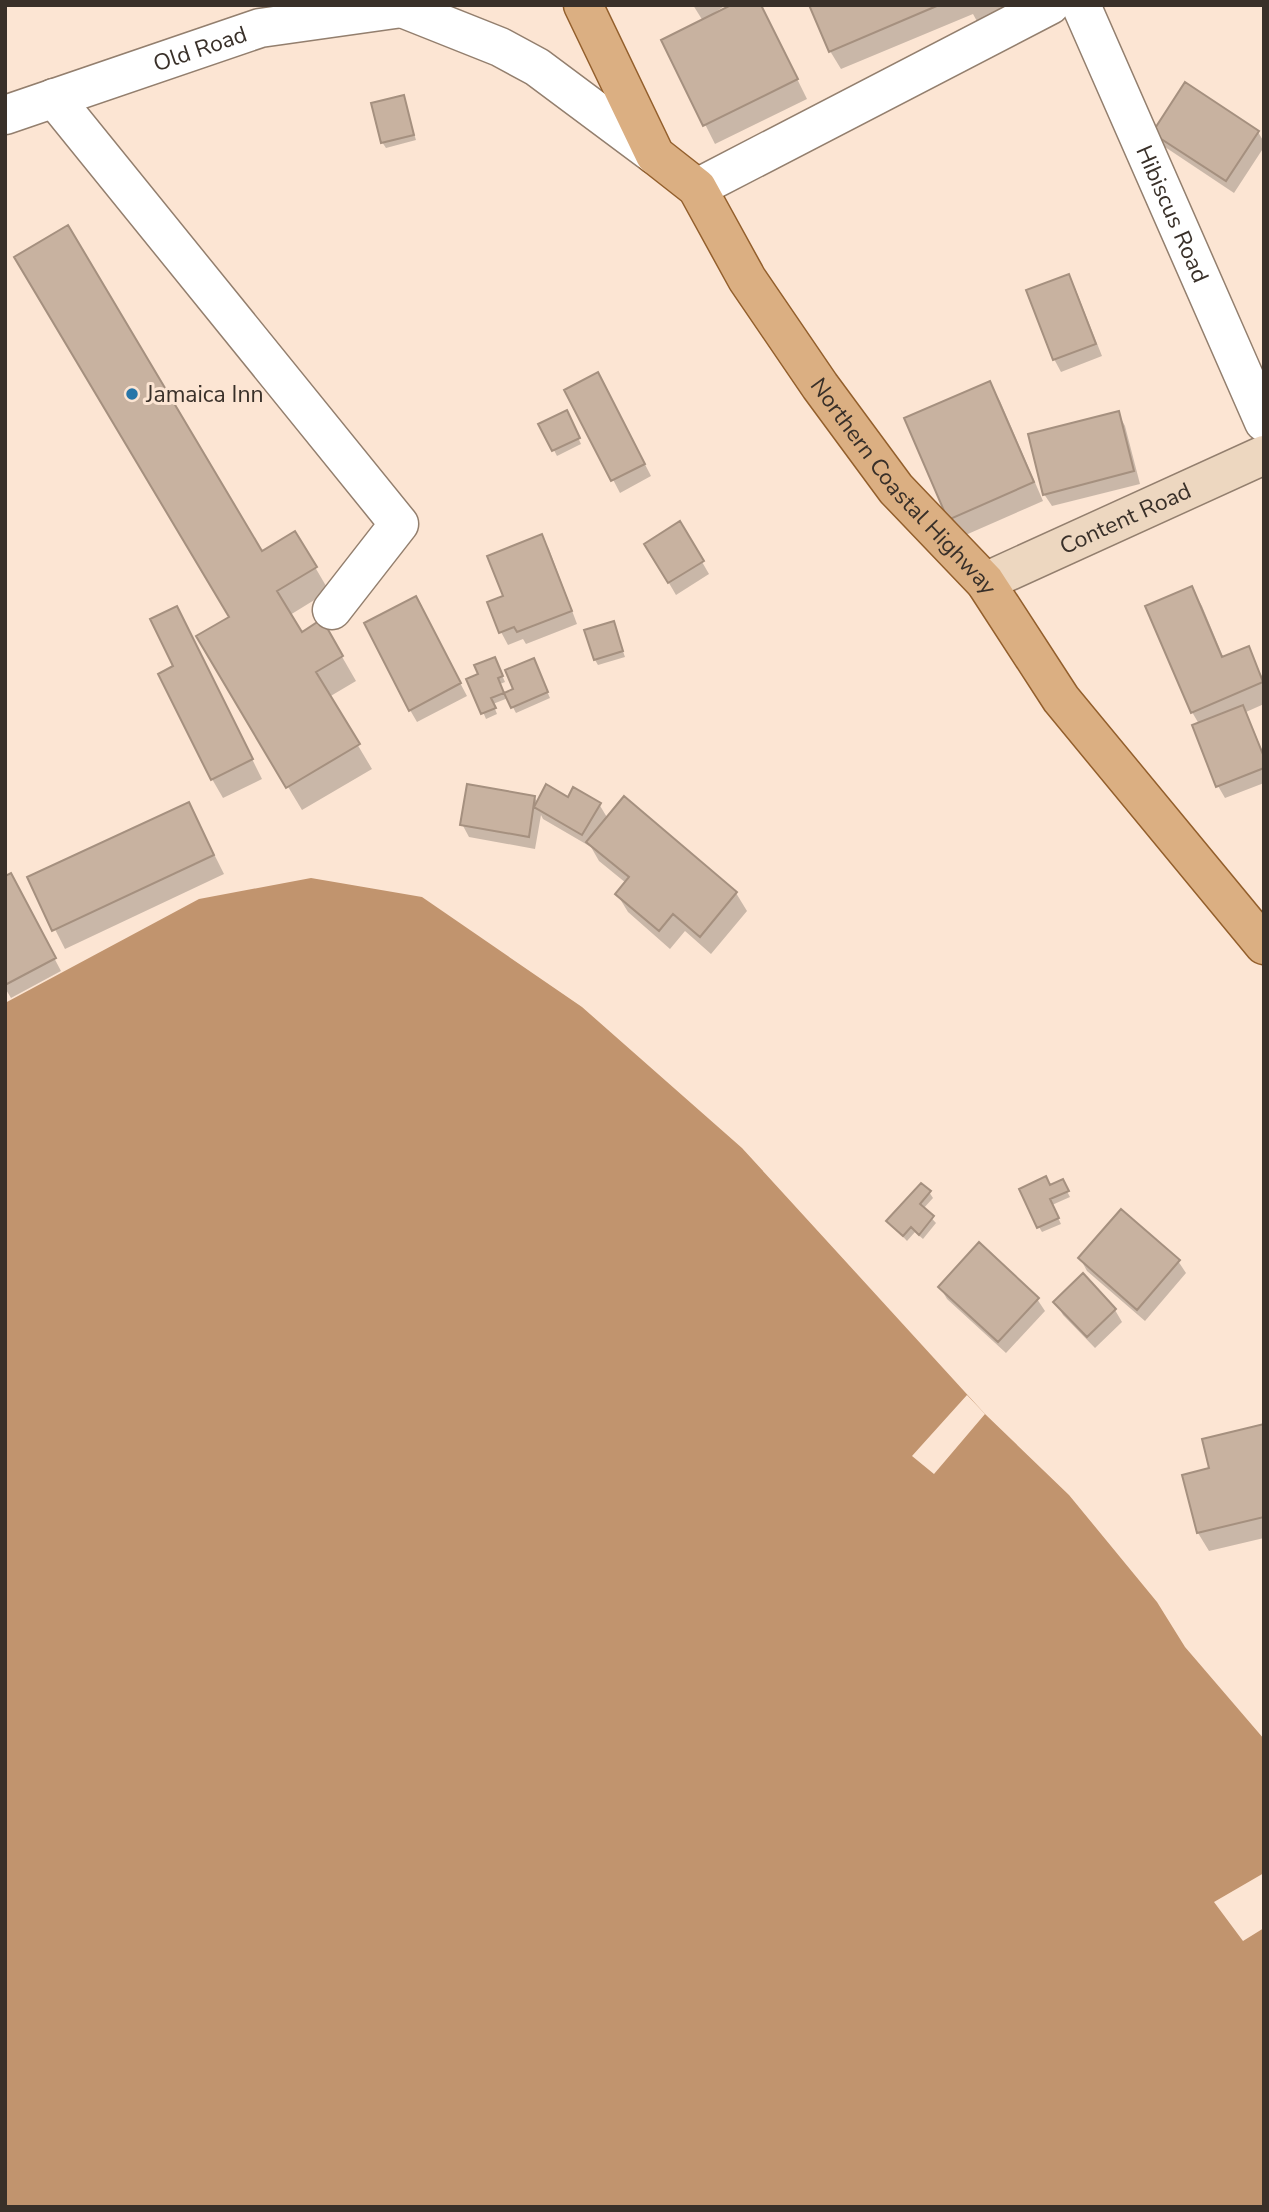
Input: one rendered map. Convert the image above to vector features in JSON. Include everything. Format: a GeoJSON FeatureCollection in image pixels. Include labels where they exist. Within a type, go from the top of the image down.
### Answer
{"type":"FeatureCollection","features":[{"type":"Feature","properties":{"kind":"main road","name":"Northern Coastal Highway"},"geometry":{"type":"LineString","coordinates":[[583,5],[655,155],[697,188],[747,279],[850,427],[896,489],[985,582],[1061,699],[1264,945]]}},
{"type":"Feature","properties":{"kind":"street"},"geometry":{"type":"LineString","coordinates":[[697,188],[1050,5]]}},
{"type":"Feature","properties":{"kind":"street","name":"Hibiscus Road"},"geometry":{"type":"LineString","coordinates":[[1081,5],[1264,422]]}},
{"type":"Feature","properties":{"kind":"street","name":"Old Road"},"geometry":{"type":"LineString","coordinates":[[5,115],[260,28],[404,7],[500,47],[537,67],[655,155]]}},
{"type":"Feature","properties":{"kind":"street"},"geometry":{"type":"LineString","coordinates":[[54,98],[399,524],[331,610]]}},
{"type":"Feature","properties":{"kind":"street","name":"Content Road"},"geometry":{"type":"LineString","coordinates":[[985,582],[1264,455]]}},
{"type":"Feature","properties":{"kind":"shaded area"},"geometry":{"type":"Polygon","coordinates":[[[311,878],[422,897],[582,1007],[742,1148],[985,1414],[1069,1495],[1157,1602],[1185,1647],[1264,1739],[1264,2207],[5,2207],[5,1003],[199,899],[311,878]]]}},
{"type":"Feature","properties":{"kind":"pier"},"geometry":{"type":"Polygon","coordinates":[[[967,1395],[985,1414],[934,1474],[912,1456],[967,1395]]]}},
{"type":"Feature","properties":{"kind":"pier"},"geometry":{"type":"Polygon","coordinates":[[[1264,1873],[1264,1928],[1243,1941],[1214,1902],[1264,1873]]]}},
{"type":"Feature","properties":{"kind":"building"},"geometry":{"type":"Polygon","coordinates":[[[731,5],[761,5],[798,79],[703,126],[661,40],[731,5]]]}},
{"type":"Feature","properties":{"kind":"building"},"geometry":{"type":"Polygon","coordinates":[[[809,5],[939,5],[829,52],[809,5]]]}},
{"type":"Feature","properties":{"kind":"building"},"geometry":{"type":"Polygon","coordinates":[[[1185,82],[1259,131],[1226,181],[1152,133],[1185,82]]]}},
{"type":"Feature","properties":{"kind":"building"},"geometry":{"type":"Polygon","coordinates":[[[404,95],[414,135],[381,143],[371,103],[404,95]]]}},
{"type":"Feature","properties":{"kind":"building","name":"Jamaica Inn"},"geometry":{"type":"Polygon","coordinates":[[[68,225],[262,551],[295,531],[317,567],[277,591],[302,632],[322,619],[343,656],[316,672],[360,744],[286,788],[196,636],[229,617],[14,257],[68,225]]]}},
{"type":"Feature","properties":{"kind":"building"},"geometry":{"type":"Polygon","coordinates":[[[1069,274],[1096,344],[1053,360],[1026,290],[1069,274]]]}},
{"type":"Feature","properties":{"kind":"building"},"geometry":{"type":"Polygon","coordinates":[[[598,372],[645,464],[611,481],[564,390],[598,372]]]}},
{"type":"Feature","properties":{"kind":"building"},"geometry":{"type":"Polygon","coordinates":[[[990,381],[1034,482],[948,520],[904,418],[990,381]]]}},
{"type":"Feature","properties":{"kind":"building"},"geometry":{"type":"Polygon","coordinates":[[[567,410],[580,438],[552,451],[538,424],[567,410]]]}},
{"type":"Feature","properties":{"kind":"building"},"geometry":{"type":"Polygon","coordinates":[[[1119,411],[1134,471],[1043,495],[1028,434],[1119,411]]]}},
{"type":"Feature","properties":{"kind":"building"},"geometry":{"type":"Polygon","coordinates":[[[680,521],[704,561],[668,583],[644,544],[680,521]]]}},
{"type":"Feature","properties":{"kind":"building"},"geometry":{"type":"Polygon","coordinates":[[[542,534],[572,611],[517,632],[514,627],[499,633],[487,602],[503,596],[487,556],[542,534]]]}},
{"type":"Feature","properties":{"kind":"building"},"geometry":{"type":"Polygon","coordinates":[[[1192,586],[1222,657],[1249,646],[1263,682],[1191,713],[1145,606],[1192,586]]]}},
{"type":"Feature","properties":{"kind":"building"},"geometry":{"type":"Polygon","coordinates":[[[416,596],[461,683],[409,711],[364,623],[416,596]]]}},
{"type":"Feature","properties":{"kind":"building"},"geometry":{"type":"Polygon","coordinates":[[[177,606],[253,759],[211,780],[158,674],[173,666],[150,619],[177,606]]]}},
{"type":"Feature","properties":{"kind":"building"},"geometry":{"type":"Polygon","coordinates":[[[614,621],[623,651],[594,660],[584,630],[614,621]]]}},
{"type":"Feature","properties":{"kind":"building"},"geometry":{"type":"Polygon","coordinates":[[[495,657],[503,676],[498,678],[504,693],[491,698],[496,708],[481,714],[466,679],[478,674],[474,665],[495,657]]]}},
{"type":"Feature","properties":{"kind":"building"},"geometry":{"type":"Polygon","coordinates":[[[534,658],[548,692],[511,708],[504,693],[513,689],[505,670],[534,658]]]}},
{"type":"Feature","properties":{"kind":"building"},"geometry":{"type":"Polygon","coordinates":[[[1243,705],[1264,757],[1264,768],[1216,787],[1192,725],[1243,705]]]}},
{"type":"Feature","properties":{"kind":"building"},"geometry":{"type":"Polygon","coordinates":[[[467,784],[535,796],[529,837],[460,825],[467,784]]]}},
{"type":"Feature","properties":{"kind":"building"},"geometry":{"type":"Polygon","coordinates":[[[546,784],[568,797],[573,787],[601,803],[582,835],[534,807],[546,784]]]}},
{"type":"Feature","properties":{"kind":"building"},"geometry":{"type":"Polygon","coordinates":[[[624,796],[737,892],[700,937],[673,914],[659,931],[615,894],[629,877],[586,842],[624,796]]]}},
{"type":"Feature","properties":{"kind":"building"},"geometry":{"type":"Polygon","coordinates":[[[189,802],[214,855],[52,931],[27,877],[189,802]]]}},
{"type":"Feature","properties":{"kind":"building"},"geometry":{"type":"Polygon","coordinates":[[[11,873],[56,958],[5,985],[5,876],[11,873]]]}},
{"type":"Feature","properties":{"kind":"building"},"geometry":{"type":"Polygon","coordinates":[[[1046,1176],[1050,1185],[1063,1179],[1069,1191],[1050,1199],[1059,1218],[1037,1228],[1019,1189],[1046,1176]]]}},
{"type":"Feature","properties":{"kind":"building"},"geometry":{"type":"Polygon","coordinates":[[[921,1183],[931,1191],[920,1204],[934,1216],[919,1235],[911,1227],[903,1236],[886,1221],[921,1183]]]}},
{"type":"Feature","properties":{"kind":"building"},"geometry":{"type":"Polygon","coordinates":[[[1121,1209],[1180,1260],[1137,1310],[1078,1258],[1121,1209]]]}},
{"type":"Feature","properties":{"kind":"building"},"geometry":{"type":"Polygon","coordinates":[[[979,1242],[1039,1298],[998,1342],[938,1287],[979,1242]]]}},
{"type":"Feature","properties":{"kind":"building"},"geometry":{"type":"Polygon","coordinates":[[[1083,1273],[1116,1309],[1087,1337],[1053,1302],[1083,1273]]]}},
{"type":"Feature","properties":{"kind":"building"},"geometry":{"type":"Polygon","coordinates":[[[1264,1424],[1264,1517],[1197,1533],[1182,1475],[1209,1468],[1202,1439],[1264,1424]]]}},
{"type":"Feature","properties":{"kind":"place","name":"Jamaica Inn"},"geometry":{"type":"Point","coordinates":[132,394]}}]}
